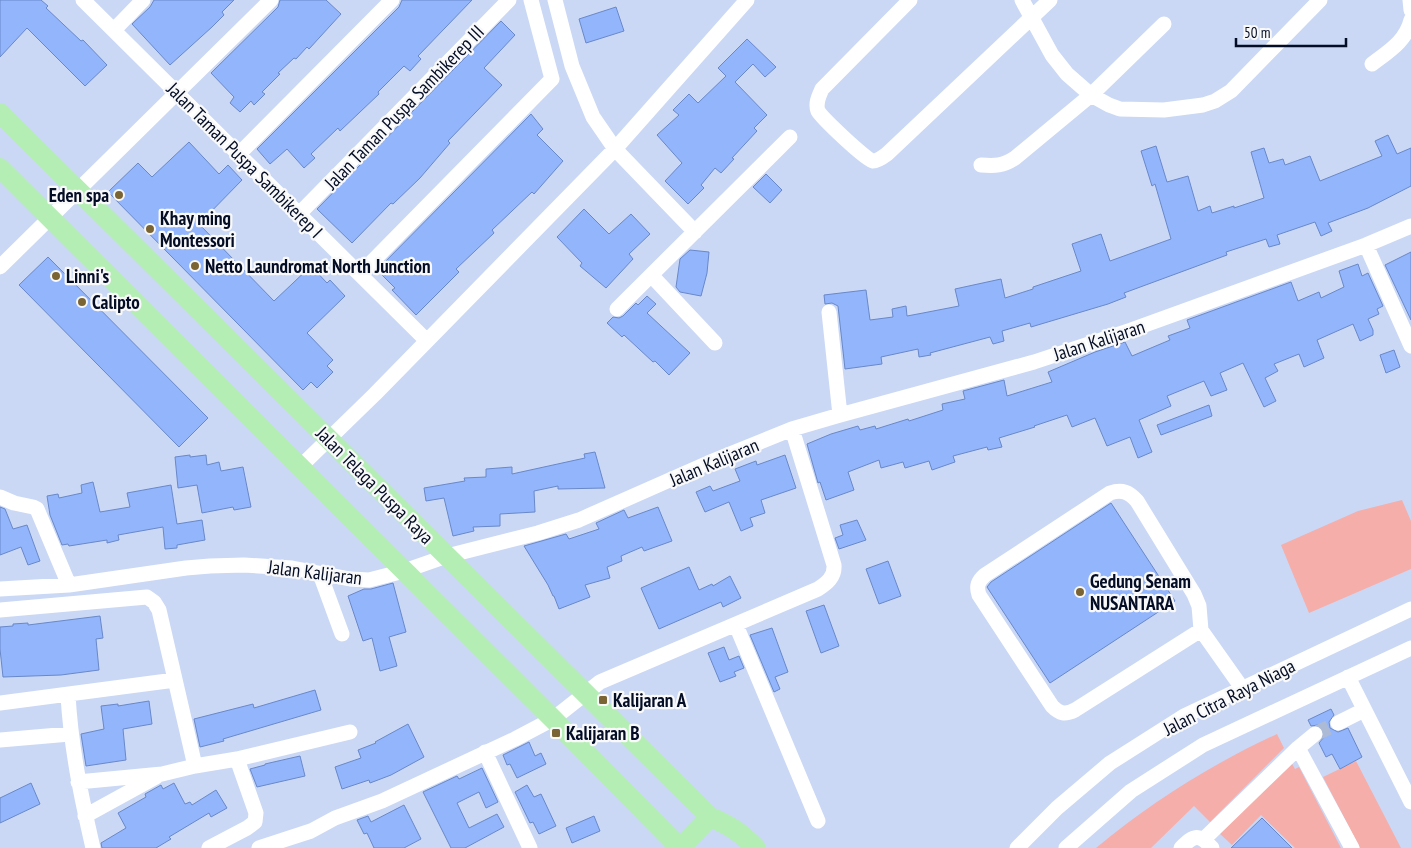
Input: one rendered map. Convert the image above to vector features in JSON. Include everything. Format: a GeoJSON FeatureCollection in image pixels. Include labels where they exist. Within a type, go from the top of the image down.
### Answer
{"type":"FeatureCollection","features":[{"type":"Feature","properties":{"kind":"main road","name":"Jalan Telaga Puspa Raya"},"geometry":{"type":"LineString","coordinates":[[0,113],[710,817],[730,825],[756,848]]}},
{"type":"Feature","properties":{"kind":"main road"},"geometry":{"type":"LineString","coordinates":[[0,168],[680,848],[710,817]]}},
{"type":"Feature","properties":{"kind":"street","name":"Jalan Taman Puspa Sambikerep I"},"geometry":{"type":"LineString","coordinates":[[83,0],[427,341]]}},
{"type":"Feature","properties":{"kind":"street"},"geometry":{"type":"LineString","coordinates":[[114,30],[143,0]]}},
{"type":"Feature","properties":{"kind":"street"},"geometry":{"type":"LineString","coordinates":[[0,267],[271,0]]}},
{"type":"Feature","properties":{"kind":"street"},"geometry":{"type":"LineString","coordinates":[[239,154],[392,0]]}},
{"type":"Feature","properties":{"kind":"street","name":"Jalan Taman Puspa Sambikerep III"},"geometry":{"type":"LineString","coordinates":[[299,214],[509,0]]}},
{"type":"Feature","properties":{"kind":"street"},"geometry":{"type":"LineString","coordinates":[[360,274],[552,79],[531,0]]}},
{"type":"Feature","properties":{"kind":"street"},"geometry":{"type":"LineString","coordinates":[[555,0],[572,66],[593,117],[615,149],[696,232]]}},
{"type":"Feature","properties":{"kind":"street"},"geometry":{"type":"LineString","coordinates":[[300,467],[427,341],[615,149],[747,0]]}},
{"type":"Feature","properties":{"kind":"street"},"geometry":{"type":"LineString","coordinates":[[910,0],[822,89],[816,102],[819,112],[861,155],[872,161],[887,154],[1050,0]]}},
{"type":"Feature","properties":{"kind":"street"},"geometry":{"type":"LineString","coordinates":[[1022,0],[1052,55],[1067,74],[1091,95],[1109,106],[1120,109],[1164,110],[1202,105],[1215,101],[1231,91],[1320,0]]}},
{"type":"Feature","properties":{"kind":"street"},"geometry":{"type":"LineString","coordinates":[[1410,0],[1411,10]]}},
{"type":"Feature","properties":{"kind":"street"},"geometry":{"type":"LineString","coordinates":[[1372,64],[1400,42],[1411,20]]}},
{"type":"Feature","properties":{"kind":"street"},"geometry":{"type":"LineString","coordinates":[[981,165],[997,166],[1010,161],[1091,95],[1164,24]]}},
{"type":"Feature","properties":{"kind":"street"},"geometry":{"type":"LineString","coordinates":[[617,309],[790,137]]}},
{"type":"Feature","properties":{"kind":"street","name":"Jalan Kalijaran"},"geometry":{"type":"LineString","coordinates":[[0,589],[69,585],[210,566],[244,565],[292,568],[350,579],[369,580],[404,571],[447,556],[538,533],[579,520],[708,463],[792,430],[1078,348],[1366,245],[1411,226]]}},
{"type":"Feature","properties":{"kind":"street"},"geometry":{"type":"LineString","coordinates":[[1366,245],[1411,346]]}},
{"type":"Feature","properties":{"kind":"street"},"geometry":{"type":"LineString","coordinates":[[652,276],[715,343]]}},
{"type":"Feature","properties":{"kind":"street"},"geometry":{"type":"LineString","coordinates":[[829,312],[840,415]]}},
{"type":"Feature","properties":{"kind":"street"},"geometry":{"type":"LineString","coordinates":[[259,848],[311,831],[335,818],[382,801],[515,739],[553,719],[600,682],[818,589],[827,582],[834,571],[792,430]]}},
{"type":"Feature","properties":{"kind":"street"},"geometry":{"type":"LineString","coordinates":[[1201,630],[1075,710],[1068,714],[1062,713],[1052,706],[979,595],[978,584],[985,575],[1110,493],[1117,491],[1126,492],[1137,501],[1194,594],[1199,606],[1201,630],[1242,688]]}},
{"type":"Feature","properties":{"kind":"street"},"geometry":{"type":"LineString","coordinates":[[0,497],[37,509],[69,585]]}},
{"type":"Feature","properties":{"kind":"street"},"geometry":{"type":"LineString","coordinates":[[320,574],[342,634]]}},
{"type":"Feature","properties":{"kind":"street"},"geometry":{"type":"LineString","coordinates":[[0,610],[147,597],[154,602],[159,610],[196,766]]}},
{"type":"Feature","properties":{"kind":"street","name":"Jalan Citra Raya Niaga"},"geometry":{"type":"LineString","coordinates":[[1017,848],[1057,808],[1110,763],[1184,716],[1411,609]]}},
{"type":"Feature","properties":{"kind":"street"},"geometry":{"type":"LineString","coordinates":[[736,625],[818,821]]}},
{"type":"Feature","properties":{"kind":"street","name":"Jalan Citra Raya Niaga"},"geometry":{"type":"LineString","coordinates":[[1066,848],[1130,791],[1203,745],[1411,648]]}},
{"type":"Feature","properties":{"kind":"street"},"geometry":{"type":"LineString","coordinates":[[1348,677],[1411,802]]}},
{"type":"Feature","properties":{"kind":"street"},"geometry":{"type":"LineString","coordinates":[[0,703],[176,680]]}},
{"type":"Feature","properties":{"kind":"street"},"geometry":{"type":"LineString","coordinates":[[68,695],[70,734],[78,782],[93,848]]}},
{"type":"Feature","properties":{"kind":"street"},"geometry":{"type":"LineString","coordinates":[[1338,723],[1364,710]]}},
{"type":"Feature","properties":{"kind":"street"},"geometry":{"type":"LineString","coordinates":[[78,782],[162,774],[350,732]]}},
{"type":"Feature","properties":{"kind":"street"},"geometry":{"type":"LineString","coordinates":[[0,740],[70,734]]}},
{"type":"Feature","properties":{"kind":"street"},"geometry":{"type":"LineString","coordinates":[[1181,848],[1190,839],[1198,837],[1208,844],[1298,748],[1315,734]]}},
{"type":"Feature","properties":{"kind":"street"},"geometry":{"type":"LineString","coordinates":[[1298,748],[1352,848]]}},
{"type":"Feature","properties":{"kind":"street"},"geometry":{"type":"LineString","coordinates":[[485,752],[530,848]]}},
{"type":"Feature","properties":{"kind":"street"},"geometry":{"type":"LineString","coordinates":[[210,848],[255,822],[256,813],[236,759]]}},
{"type":"Feature","properties":{"kind":"street"},"geometry":{"type":"LineString","coordinates":[[85,816],[162,774]]}},
{"type":"Feature","properties":{"kind":"shaded area"},"geometry":{"type":"Polygon","coordinates":[[[1402,500],[1411,521],[1411,569],[1309,613],[1281,545],[1358,511],[1402,500]]]}},
{"type":"Feature","properties":{"kind":"shaded area"},"geometry":{"type":"Polygon","coordinates":[[[1277,734],[1284,748],[1210,822],[1194,806],[1151,848],[1096,848],[1138,815],[1183,785],[1229,758],[1277,734]]]}},
{"type":"Feature","properties":{"kind":"shaded area"},"geometry":{"type":"Polygon","coordinates":[[[1356,761],[1401,848],[1360,848],[1323,777],[1356,761]]]}},
{"type":"Feature","properties":{"kind":"shaded area"},"geometry":{"type":"Polygon","coordinates":[[[1291,762],[1295,769],[1299,767],[1341,848],[1295,848],[1261,815],[1232,845],[1219,833],[1291,762]]]}},
{"type":"Feature","properties":{"kind":"building"},"geometry":{"type":"Polygon","coordinates":[[[0,0],[41,0],[48,6],[46,8],[81,41],[83,40],[107,65],[85,86],[27,28],[0,57],[0,0]]]}},
{"type":"Feature","properties":{"kind":"building"},"geometry":{"type":"Polygon","coordinates":[[[154,0],[234,0],[222,12],[224,15],[170,65],[132,24],[150,7],[154,0]]]}},
{"type":"Feature","properties":{"kind":"building"},"geometry":{"type":"Polygon","coordinates":[[[280,0],[326,0],[341,14],[309,49],[307,47],[296,59],[294,58],[278,73],[280,74],[262,92],[265,94],[254,105],[251,101],[240,112],[230,103],[234,97],[211,73],[278,7],[280,0]]]}},
{"type":"Feature","properties":{"kind":"building"},"geometry":{"type":"Polygon","coordinates":[[[402,0],[472,0],[418,56],[421,59],[410,71],[404,66],[378,92],[379,94],[340,131],[338,128],[311,154],[315,158],[304,168],[287,149],[270,164],[257,149],[399,7],[402,0]]]}},
{"type":"Feature","properties":{"kind":"building"},"geometry":{"type":"Polygon","coordinates":[[[616,7],[624,31],[586,43],[579,19],[616,7]]]}},
{"type":"Feature","properties":{"kind":"building"},"geometry":{"type":"Polygon","coordinates":[[[501,21],[515,35],[484,68],[502,85],[448,141],[450,143],[420,178],[393,204],[391,203],[352,243],[317,209],[501,21]]]}},
{"type":"Feature","properties":{"kind":"building"},"geometry":{"type":"Polygon","coordinates":[[[747,39],[776,67],[765,77],[753,64],[735,82],[767,115],[754,128],[757,131],[732,158],[734,159],[721,173],[715,168],[701,185],[704,188],[688,204],[665,181],[682,163],[657,135],[679,115],[673,110],[689,94],[698,103],[726,76],[718,68],[747,39]]]}},
{"type":"Feature","properties":{"kind":"building"},"geometry":{"type":"Polygon","coordinates":[[[531,114],[543,129],[537,135],[563,161],[534,194],[532,192],[492,230],[494,233],[456,269],[459,272],[416,315],[392,290],[395,288],[377,270],[531,114]]]}},
{"type":"Feature","properties":{"kind":"building"},"geometry":{"type":"Polygon","coordinates":[[[1388,135],[1397,154],[1411,148],[1411,186],[1368,208],[1328,223],[1332,231],[1321,236],[1315,222],[1277,235],[1280,244],[1269,247],[1266,239],[1226,252],[1227,255],[1124,293],[1126,297],[1108,304],[1031,327],[1030,323],[1002,331],[1004,341],[993,344],[990,337],[919,357],[918,349],[881,357],[882,364],[845,369],[838,306],[832,303],[825,304],[824,295],[866,290],[870,320],[893,317],[892,309],[906,306],[907,316],[959,306],[955,289],[1001,279],[1005,298],[1081,271],[1072,244],[1101,234],[1110,261],[1171,239],[1155,184],[1152,186],[1141,151],[1156,146],[1167,182],[1188,176],[1198,211],[1210,206],[1212,213],[1264,198],[1251,152],[1264,148],[1269,163],[1283,159],[1285,165],[1310,156],[1320,181],[1382,156],[1375,141],[1388,135]]]}},
{"type":"Feature","properties":{"kind":"building"},"geometry":{"type":"Polygon","coordinates":[[[189,142],[219,174],[228,165],[242,180],[199,224],[274,301],[311,266],[327,283],[330,280],[345,296],[307,333],[333,360],[327,366],[333,372],[317,388],[311,382],[303,390],[108,192],[138,163],[152,177],[189,142]]]}},
{"type":"Feature","properties":{"kind":"building"},"geometry":{"type":"Polygon","coordinates":[[[766,174],[782,190],[770,203],[753,187],[766,174]]]}},
{"type":"Feature","properties":{"kind":"building"},"geometry":{"type":"Polygon","coordinates":[[[584,209],[609,234],[631,214],[650,234],[629,254],[633,259],[606,288],[580,266],[582,263],[557,237],[584,209]]]}},
{"type":"Feature","properties":{"kind":"building"},"geometry":{"type":"Polygon","coordinates":[[[690,250],[709,252],[707,273],[701,296],[680,292],[676,287],[680,259],[690,250]]]}},
{"type":"Feature","properties":{"kind":"building"},"geometry":{"type":"Polygon","coordinates":[[[1411,252],[1411,320],[1385,265],[1411,252]]]}},
{"type":"Feature","properties":{"kind":"building"},"geometry":{"type":"Polygon","coordinates":[[[48,257],[208,418],[179,447],[19,285],[48,257]]]}},
{"type":"Feature","properties":{"kind":"building"},"geometry":{"type":"Polygon","coordinates":[[[1358,264],[1362,276],[1368,273],[1383,306],[1377,309],[1379,314],[1368,319],[1373,335],[1360,341],[1353,324],[1317,340],[1324,358],[1304,367],[1299,354],[1274,364],[1278,371],[1265,378],[1276,401],[1264,407],[1243,363],[1220,373],[1227,390],[1211,396],[1204,381],[1167,396],[1171,406],[1139,420],[1152,452],[1138,458],[1130,437],[1107,446],[1095,418],[1072,427],[1067,415],[999,438],[1002,447],[988,450],[987,447],[953,456],[955,462],[932,470],[929,461],[905,468],[903,462],[881,468],[879,460],[848,472],[854,490],[826,500],[820,482],[818,483],[807,444],[831,434],[858,426],[860,430],[875,426],[876,429],[908,419],[909,421],[943,410],[942,404],[965,399],[963,391],[1004,380],[1007,396],[1052,382],[1048,372],[1095,352],[1125,342],[1132,356],[1170,340],[1168,336],[1190,328],[1187,320],[1291,282],[1298,301],[1319,292],[1321,298],[1344,287],[1339,271],[1358,264]]]}},
{"type":"Feature","properties":{"kind":"building"},"geometry":{"type":"Polygon","coordinates":[[[647,296],[656,304],[647,313],[690,353],[669,375],[624,335],[622,337],[607,323],[613,317],[619,318],[623,316],[636,303],[638,305],[647,296]]]}},
{"type":"Feature","properties":{"kind":"building"},"geometry":{"type":"Polygon","coordinates":[[[1394,350],[1400,367],[1386,373],[1380,355],[1394,350]]]}},
{"type":"Feature","properties":{"kind":"building"},"geometry":{"type":"Polygon","coordinates":[[[1209,405],[1212,416],[1161,435],[1157,425],[1209,405]]]}},
{"type":"Feature","properties":{"kind":"building"},"geometry":{"type":"Polygon","coordinates":[[[595,452],[605,488],[558,489],[558,486],[534,491],[535,512],[500,514],[500,526],[473,527],[474,531],[453,536],[444,498],[426,501],[424,488],[465,481],[464,478],[486,477],[486,469],[512,467],[512,474],[585,458],[584,454],[595,452]]]}},
{"type":"Feature","properties":{"kind":"building"},"geometry":{"type":"Polygon","coordinates":[[[190,455],[190,457],[206,455],[207,465],[219,462],[221,471],[243,467],[251,507],[234,510],[233,507],[202,513],[197,485],[178,488],[175,457],[190,455]]]}},
{"type":"Feature","properties":{"kind":"building"},"geometry":{"type":"Polygon","coordinates":[[[785,455],[796,488],[761,500],[765,513],[750,518],[753,526],[741,531],[729,502],[705,512],[696,492],[710,486],[713,491],[740,481],[735,469],[756,461],[757,465],[785,455]]]}},
{"type":"Feature","properties":{"kind":"building"},"geometry":{"type":"Polygon","coordinates":[[[93,482],[100,512],[130,507],[127,493],[171,485],[177,524],[202,520],[205,540],[177,545],[177,548],[165,549],[163,527],[118,535],[119,540],[107,543],[107,540],[69,546],[68,544],[62,545],[50,515],[47,496],[58,494],[59,498],[82,493],[81,485],[93,482]]]}},
{"type":"Feature","properties":{"kind":"building","name":"Gedung Senam NUSANTARA"},"geometry":{"type":"Polygon","coordinates":[[[1111,503],[1175,601],[1050,683],[987,587],[991,582],[1111,503]]]}},
{"type":"Feature","properties":{"kind":"building"},"geometry":{"type":"Polygon","coordinates":[[[0,507],[5,509],[13,529],[27,525],[40,561],[28,565],[21,547],[0,555],[0,507]]]}},
{"type":"Feature","properties":{"kind":"building"},"geometry":{"type":"Polygon","coordinates":[[[658,507],[672,541],[644,551],[642,547],[621,556],[622,561],[607,567],[610,578],[585,585],[590,597],[559,609],[548,585],[524,546],[566,534],[569,539],[599,529],[596,523],[624,510],[628,518],[658,507]]]}},
{"type":"Feature","properties":{"kind":"building"},"geometry":{"type":"Polygon","coordinates":[[[857,520],[866,540],[839,549],[835,538],[843,535],[840,525],[857,520]]]}},
{"type":"Feature","properties":{"kind":"building"},"geometry":{"type":"Polygon","coordinates":[[[888,561],[901,596],[879,604],[866,569],[888,561]]]}},
{"type":"Feature","properties":{"kind":"building"},"geometry":{"type":"Polygon","coordinates":[[[689,567],[699,590],[712,584],[713,586],[730,576],[741,598],[723,607],[721,602],[659,629],[641,588],[689,567]]]}},
{"type":"Feature","properties":{"kind":"building"},"geometry":{"type":"Polygon","coordinates":[[[393,583],[406,632],[389,637],[397,666],[380,671],[372,638],[363,641],[348,596],[364,589],[393,583]]]}},
{"type":"Feature","properties":{"kind":"building"},"geometry":{"type":"Polygon","coordinates":[[[824,605],[839,646],[821,653],[806,611],[824,605]]]}},
{"type":"Feature","properties":{"kind":"building"},"geometry":{"type":"Polygon","coordinates":[[[100,616],[103,638],[96,639],[99,670],[61,675],[3,677],[0,627],[13,626],[13,624],[28,623],[28,625],[100,616]]]}},
{"type":"Feature","properties":{"kind":"building"},"geometry":{"type":"Polygon","coordinates":[[[772,628],[788,672],[775,677],[780,689],[774,692],[750,635],[772,628]]]}},
{"type":"Feature","properties":{"kind":"building"},"geometry":{"type":"Polygon","coordinates":[[[724,647],[729,660],[739,656],[744,668],[734,672],[736,676],[720,682],[708,653],[724,647]]]}},
{"type":"Feature","properties":{"kind":"building"},"geometry":{"type":"Polygon","coordinates":[[[315,690],[321,710],[200,747],[194,719],[253,704],[254,708],[315,690]]]}},
{"type":"Feature","properties":{"kind":"building"},"geometry":{"type":"Polygon","coordinates":[[[149,701],[152,724],[123,729],[126,760],[86,766],[81,734],[104,729],[101,706],[118,704],[118,706],[149,701]]]}},
{"type":"Feature","properties":{"kind":"building"},"geometry":{"type":"Polygon","coordinates":[[[1331,709],[1334,715],[1329,722],[1330,728],[1338,732],[1348,728],[1362,757],[1340,769],[1332,754],[1326,757],[1319,743],[1324,737],[1322,728],[1318,725],[1311,726],[1308,720],[1331,709]]]}},
{"type":"Feature","properties":{"kind":"building"},"geometry":{"type":"Polygon","coordinates":[[[408,724],[424,757],[391,775],[370,783],[369,780],[342,789],[335,767],[361,758],[358,750],[376,743],[408,724]]]}},
{"type":"Feature","properties":{"kind":"building"},"geometry":{"type":"Polygon","coordinates":[[[529,742],[535,756],[541,753],[546,764],[517,778],[510,764],[507,765],[503,755],[529,742]]]}},
{"type":"Feature","properties":{"kind":"building"},"geometry":{"type":"Polygon","coordinates":[[[300,756],[305,776],[257,787],[250,769],[300,756]]]}},
{"type":"Feature","properties":{"kind":"building"},"geometry":{"type":"Polygon","coordinates":[[[482,768],[498,802],[486,808],[479,792],[457,803],[469,828],[497,814],[504,827],[465,848],[451,848],[423,792],[457,776],[459,779],[482,768]]]}},
{"type":"Feature","properties":{"kind":"building"},"geometry":{"type":"Polygon","coordinates":[[[31,783],[40,804],[0,823],[0,798],[31,783]]]}},
{"type":"Feature","properties":{"kind":"building"},"geometry":{"type":"Polygon","coordinates":[[[174,783],[185,804],[190,802],[192,805],[216,790],[227,808],[211,817],[209,813],[169,837],[171,839],[156,848],[102,848],[101,843],[126,828],[118,813],[146,797],[145,794],[161,785],[163,789],[174,783]]]}},
{"type":"Feature","properties":{"kind":"building"},"geometry":{"type":"Polygon","coordinates":[[[527,785],[534,797],[541,794],[556,826],[539,834],[533,822],[530,823],[515,792],[527,785]]]}},
{"type":"Feature","properties":{"kind":"building"},"geometry":{"type":"Polygon","coordinates":[[[404,805],[421,839],[404,848],[374,848],[367,833],[364,834],[357,820],[368,816],[371,822],[404,805]]]}},
{"type":"Feature","properties":{"kind":"building"},"geometry":{"type":"Polygon","coordinates":[[[594,816],[600,831],[572,843],[566,828],[594,816]]]}},
{"type":"Feature","properties":{"kind":"building"},"geometry":{"type":"Polygon","coordinates":[[[1262,818],[1292,848],[1231,848],[1262,818]]]}},
{"type":"Feature","properties":{"kind":"tunnel"},"geometry":{"type":"LineString","coordinates":[[1315,734],[1338,723]]}},
{"type":"Feature","properties":{"kind":"place","name":"Eden spa"},"geometry":{"type":"Point","coordinates":[119,195]}},
{"type":"Feature","properties":{"kind":"place","name":"Khay ming Montessori"},"geometry":{"type":"Point","coordinates":[150,229]}},
{"type":"Feature","properties":{"kind":"place","name":"Netto Laundromat North Junction"},"geometry":{"type":"Point","coordinates":[195,266]}},
{"type":"Feature","properties":{"kind":"place","name":"Linni's"},"geometry":{"type":"Point","coordinates":[56,276]}},
{"type":"Feature","properties":{"kind":"place","name":"Calipto"},"geometry":{"type":"Point","coordinates":[82,302]}},
{"type":"Feature","properties":{"kind":"place","name":"Gedung Senam NUSANTARA"},"geometry":{"type":"Point","coordinates":[1080,592]}},
{"type":"Feature","properties":{"kind":"place","name":"Kalijaran A"},"geometry":{"type":"Point","coordinates":[603,700]}},
{"type":"Feature","properties":{"kind":"place","name":"Kalijaran B"},"geometry":{"type":"Point","coordinates":[556,733]}}]}
